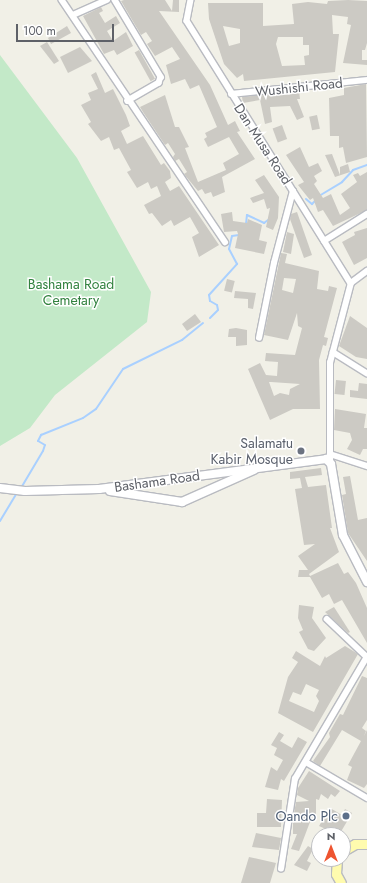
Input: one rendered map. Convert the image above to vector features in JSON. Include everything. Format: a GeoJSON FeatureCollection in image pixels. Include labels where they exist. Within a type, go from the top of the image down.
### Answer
{"type":"FeatureCollection","features":[{"type":"Feature","properties":{"kind":"main road"},"geometry":{"type":"LineString","coordinates":[[351,846],[367,835]]}},
{"type":"Feature","properties":{"kind":"main road"},"geometry":{"type":"LineString","coordinates":[[355,844],[367,844]]}},
{"type":"Feature","properties":{"kind":"main road"},"geometry":{"type":"LineString","coordinates":[[337,867],[336,878],[341,883]]}},
{"type":"Feature","properties":{"kind":"street"},"geometry":{"type":"LineString","coordinates":[[62,0],[128,101],[225,242]]}},
{"type":"Feature","properties":{"kind":"street"},"geometry":{"type":"LineString","coordinates":[[73,15],[107,0]]}},
{"type":"Feature","properties":{"kind":"street"},"geometry":{"type":"LineString","coordinates":[[115,0],[161,76],[159,83],[128,101]]}},
{"type":"Feature","properties":{"kind":"street","name":"Dan Musa Road"},"geometry":{"type":"LineString","coordinates":[[192,0],[187,22],[351,283]]}},
{"type":"Feature","properties":{"kind":"street","name":"Wushishi Road"},"geometry":{"type":"LineString","coordinates":[[231,94],[367,80]]}},
{"type":"Feature","properties":{"kind":"street"},"geometry":{"type":"LineString","coordinates":[[260,338],[274,263],[293,191]]}},
{"type":"Feature","properties":{"kind":"street"},"geometry":{"type":"LineString","coordinates":[[324,241],[367,214]]}},
{"type":"Feature","properties":{"kind":"street"},"geometry":{"type":"LineString","coordinates":[[367,271],[351,283],[330,363],[330,458],[343,535],[367,582]]}},
{"type":"Feature","properties":{"kind":"street"},"geometry":{"type":"LineString","coordinates":[[333,352],[367,373]]}},
{"type":"Feature","properties":{"kind":"street"},"geometry":{"type":"LineString","coordinates":[[330,458],[367,466]]}},
{"type":"Feature","properties":{"kind":"street","name":"Bashama Road"},"geometry":{"type":"LineString","coordinates":[[3,489],[25,491],[99,489],[330,458]]}},
{"type":"Feature","properties":{"kind":"street","name":"Bashama Road"},"geometry":{"type":"LineString","coordinates":[[99,489],[182,502],[262,466]]}},
{"type":"Feature","properties":{"kind":"street"},"geometry":{"type":"LineString","coordinates":[[281,869],[290,799],[295,779],[367,657],[327,619]]}},
{"type":"Feature","properties":{"kind":"street"},"geometry":{"type":"LineString","coordinates":[[306,762],[367,798]]}},
{"type":"Feature","properties":{"kind":"green space","name":"Bashama Road Cemetary"},"geometry":{"type":"Polygon","coordinates":[[[0,55],[77,158],[151,292],[147,322],[55,395],[30,428],[0,446],[0,55]]]}},
{"type":"Feature","properties":{"kind":"building"},"geometry":{"type":"Polygon","coordinates":[[[165,0],[172,11],[173,0],[179,0],[179,12],[159,11],[210,85],[228,125],[235,121],[240,131],[237,132],[255,159],[222,177],[225,192],[213,197],[211,192],[205,194],[202,189],[198,191],[184,174],[187,172],[179,159],[175,161],[173,157],[175,154],[168,143],[165,145],[140,107],[165,95],[175,127],[179,127],[189,147],[185,148],[198,182],[226,170],[223,163],[239,154],[229,137],[208,147],[204,139],[207,137],[205,133],[217,127],[199,85],[190,89],[185,79],[171,84],[166,65],[180,59],[172,47],[155,56],[147,44],[152,41],[146,32],[141,35],[121,1],[165,0]]]}},
{"type":"Feature","properties":{"kind":"building"},"geometry":{"type":"Polygon","coordinates":[[[328,1],[367,1],[367,43],[365,50],[362,50],[362,60],[367,60],[367,65],[343,63],[351,25],[347,24],[348,17],[332,15],[333,34],[339,34],[335,72],[244,81],[243,74],[237,78],[224,64],[209,19],[208,3],[263,3],[263,26],[294,24],[292,4],[308,2],[327,4],[328,1]],[[223,26],[229,46],[240,43],[240,29],[223,26]],[[278,37],[276,44],[282,66],[305,65],[304,56],[309,55],[309,45],[303,45],[303,37],[278,37]]]}},
{"type":"Feature","properties":{"kind":"building"},"geometry":{"type":"Polygon","coordinates":[[[101,7],[103,11],[99,13],[105,23],[116,16],[120,23],[107,31],[113,41],[126,32],[133,46],[117,55],[114,50],[104,54],[83,16],[101,7]]]}},
{"type":"Feature","properties":{"kind":"building"},"geometry":{"type":"Polygon","coordinates":[[[67,26],[71,33],[51,44],[48,38],[67,26]]]}},
{"type":"Feature","properties":{"kind":"building"},"geometry":{"type":"Polygon","coordinates":[[[47,42],[59,61],[54,64],[40,46],[47,42]]]}},
{"type":"Feature","properties":{"kind":"building"},"geometry":{"type":"Polygon","coordinates":[[[80,47],[92,61],[68,73],[60,57],[80,47]]]}},
{"type":"Feature","properties":{"kind":"building"},"geometry":{"type":"Polygon","coordinates":[[[139,50],[155,79],[151,81],[135,52],[139,50]]]}},
{"type":"Feature","properties":{"kind":"building"},"geometry":{"type":"Polygon","coordinates":[[[96,72],[105,93],[113,89],[126,115],[130,126],[121,131],[127,144],[143,136],[161,165],[164,163],[170,171],[171,178],[165,182],[170,191],[179,186],[219,245],[199,257],[192,237],[199,233],[190,217],[174,226],[171,220],[162,226],[152,213],[149,214],[144,205],[161,196],[157,186],[151,189],[148,182],[137,188],[127,172],[131,170],[119,148],[114,150],[109,137],[101,141],[88,124],[91,122],[81,105],[91,100],[88,93],[98,89],[91,75],[96,72]]]}},
{"type":"Feature","properties":{"kind":"building"},"geometry":{"type":"Polygon","coordinates":[[[366,84],[367,157],[346,163],[343,147],[339,148],[339,136],[330,136],[329,98],[344,95],[344,88],[366,84]]]}},
{"type":"Feature","properties":{"kind":"building"},"geometry":{"type":"Polygon","coordinates":[[[299,91],[300,99],[297,99],[304,117],[297,120],[290,106],[270,107],[272,122],[265,124],[260,100],[243,103],[242,97],[299,91]]]}},
{"type":"Feature","properties":{"kind":"building"},"geometry":{"type":"Polygon","coordinates":[[[317,115],[320,129],[312,130],[309,117],[317,115]]]}},
{"type":"Feature","properties":{"kind":"building"},"geometry":{"type":"Polygon","coordinates":[[[282,125],[287,139],[278,143],[273,128],[282,125]]]}},
{"type":"Feature","properties":{"kind":"building"},"geometry":{"type":"Polygon","coordinates":[[[300,147],[309,167],[318,163],[322,171],[314,176],[317,181],[314,184],[323,198],[331,194],[340,215],[350,208],[341,194],[357,182],[353,175],[358,173],[360,176],[367,172],[367,210],[333,226],[323,210],[318,212],[313,198],[310,200],[298,185],[304,182],[286,155],[300,147]]]}},
{"type":"Feature","properties":{"kind":"building"},"geometry":{"type":"Polygon","coordinates":[[[332,154],[340,175],[340,167],[348,164],[350,172],[335,177],[325,155],[332,154]]]}},
{"type":"Feature","properties":{"kind":"building"},"geometry":{"type":"Polygon","coordinates":[[[264,175],[279,197],[278,218],[273,230],[266,227],[270,208],[267,209],[264,199],[253,203],[250,198],[264,193],[255,180],[264,175]]]}},
{"type":"Feature","properties":{"kind":"building"},"geometry":{"type":"Polygon","coordinates":[[[232,212],[233,221],[247,223],[248,219],[262,225],[259,240],[267,242],[264,254],[235,248],[238,234],[237,231],[224,232],[221,214],[232,212]]]}},
{"type":"Feature","properties":{"kind":"building"},"geometry":{"type":"Polygon","coordinates":[[[297,212],[312,255],[304,258],[290,219],[291,214],[297,212]]]}},
{"type":"Feature","properties":{"kind":"building"},"geometry":{"type":"Polygon","coordinates":[[[367,228],[367,258],[354,265],[342,242],[355,235],[354,232],[367,228]]]}},
{"type":"Feature","properties":{"kind":"building"},"geometry":{"type":"Polygon","coordinates":[[[287,232],[294,234],[291,254],[283,252],[287,232]]]}},
{"type":"Feature","properties":{"kind":"building"},"geometry":{"type":"Polygon","coordinates":[[[281,253],[287,254],[285,263],[319,271],[317,289],[328,291],[329,286],[337,288],[324,337],[328,338],[326,346],[323,345],[319,360],[320,409],[293,409],[270,420],[248,369],[260,363],[266,375],[277,376],[278,362],[265,361],[266,353],[295,355],[302,328],[298,326],[297,313],[288,340],[264,335],[281,253]],[[284,278],[282,290],[293,293],[296,279],[284,278]],[[269,382],[274,396],[280,393],[289,395],[290,389],[300,384],[271,382],[269,382]]]}},
{"type":"Feature","properties":{"kind":"building"},"geometry":{"type":"Polygon","coordinates":[[[227,279],[235,281],[232,293],[224,291],[227,279]]]}},
{"type":"Feature","properties":{"kind":"building"},"geometry":{"type":"Polygon","coordinates":[[[235,291],[256,293],[253,309],[248,308],[248,299],[234,298],[235,291]]]}},
{"type":"Feature","properties":{"kind":"building"},"geometry":{"type":"Polygon","coordinates":[[[195,314],[201,322],[187,331],[182,324],[195,314]]]}},
{"type":"Feature","properties":{"kind":"building"},"geometry":{"type":"Polygon","coordinates":[[[350,316],[367,328],[367,359],[356,357],[339,346],[350,316]]]}},
{"type":"Feature","properties":{"kind":"building"},"geometry":{"type":"Polygon","coordinates":[[[236,328],[247,330],[247,345],[236,346],[236,337],[228,337],[229,329],[236,328]]]}},
{"type":"Feature","properties":{"kind":"building"},"geometry":{"type":"Polygon","coordinates":[[[336,380],[346,381],[344,395],[335,394],[336,380]]]}},
{"type":"Feature","properties":{"kind":"building"},"geometry":{"type":"Polygon","coordinates":[[[359,383],[367,384],[367,399],[350,397],[350,390],[358,391],[359,383]]]}},
{"type":"Feature","properties":{"kind":"building"},"geometry":{"type":"Polygon","coordinates":[[[335,409],[366,414],[364,428],[367,428],[367,449],[363,449],[360,455],[347,449],[352,440],[350,433],[334,430],[335,409]]]}},
{"type":"Feature","properties":{"kind":"building"},"geometry":{"type":"Polygon","coordinates":[[[321,468],[322,475],[305,477],[308,487],[326,485],[332,528],[330,528],[339,552],[309,574],[310,576],[338,563],[344,574],[348,572],[356,583],[367,608],[367,643],[342,600],[334,604],[329,594],[322,598],[310,577],[298,577],[299,570],[308,570],[298,556],[315,544],[304,545],[295,489],[302,488],[300,478],[290,479],[290,472],[321,468]]]}},
{"type":"Feature","properties":{"kind":"building"},"geometry":{"type":"Polygon","coordinates":[[[350,476],[358,520],[367,518],[367,561],[348,533],[342,495],[346,494],[343,477],[350,476]]]}},
{"type":"Feature","properties":{"kind":"building"},"geometry":{"type":"Polygon","coordinates":[[[299,605],[314,607],[312,618],[326,638],[314,651],[308,649],[299,632],[303,630],[298,618],[299,605]]]}},
{"type":"Feature","properties":{"kind":"building"},"geometry":{"type":"Polygon","coordinates":[[[334,607],[350,632],[348,633],[325,612],[334,607]]]}},
{"type":"Feature","properties":{"kind":"building"},"geometry":{"type":"Polygon","coordinates":[[[345,646],[358,654],[313,732],[278,713],[288,677],[298,662],[292,658],[296,651],[320,666],[325,656],[326,658],[345,646]],[[306,684],[301,695],[293,692],[289,701],[314,712],[319,701],[316,696],[319,690],[306,684]]]}},
{"type":"Feature","properties":{"kind":"building"},"geometry":{"type":"Polygon","coordinates":[[[362,676],[367,678],[367,720],[362,728],[366,731],[364,736],[367,730],[367,784],[364,788],[347,780],[352,767],[348,765],[361,741],[342,730],[320,766],[313,761],[330,737],[329,733],[340,714],[343,715],[362,676]]]}},
{"type":"Feature","properties":{"kind":"building"},"geometry":{"type":"Polygon","coordinates":[[[279,732],[284,735],[280,741],[292,748],[298,737],[307,742],[284,781],[281,779],[278,790],[265,787],[271,767],[277,771],[283,760],[274,755],[277,748],[271,745],[279,732]]]}},
{"type":"Feature","properties":{"kind":"building"},"geometry":{"type":"Polygon","coordinates":[[[309,771],[340,791],[335,797],[331,794],[328,799],[321,794],[319,800],[316,799],[316,814],[313,814],[299,851],[291,849],[297,834],[293,834],[293,819],[296,802],[309,801],[297,795],[298,788],[309,771]]]}},
{"type":"Feature","properties":{"kind":"building"},"geometry":{"type":"Polygon","coordinates":[[[267,799],[282,800],[281,827],[257,827],[257,813],[266,813],[267,799]]]}},
{"type":"Feature","properties":{"kind":"building"},"geometry":{"type":"Polygon","coordinates":[[[330,808],[342,815],[345,809],[352,813],[344,827],[319,826],[330,808]]]}},
{"type":"Feature","properties":{"kind":"building"},"geometry":{"type":"Polygon","coordinates":[[[256,833],[281,838],[279,850],[252,847],[256,833]]]}},
{"type":"Feature","properties":{"kind":"building"},"geometry":{"type":"Polygon","coordinates":[[[308,846],[311,848],[311,853],[307,861],[311,863],[307,871],[294,865],[308,846]]]}},
{"type":"Feature","properties":{"kind":"building"},"geometry":{"type":"Polygon","coordinates":[[[249,857],[276,863],[270,883],[241,883],[249,857]]]}},
{"type":"Feature","properties":{"kind":"waterway"},"geometry":{"type":"LineString","coordinates":[[319,196],[342,182],[353,170],[367,165]]}},
{"type":"Feature","properties":{"kind":"waterway"},"geometry":{"type":"LineString","coordinates":[[306,199],[312,204],[316,200]]}},
{"type":"Feature","properties":{"kind":"waterway"},"geometry":{"type":"LineString","coordinates":[[246,224],[247,215],[264,223],[268,220]]}},
{"type":"Feature","properties":{"kind":"waterway"},"geometry":{"type":"LineString","coordinates":[[210,318],[218,310],[217,305],[210,301],[209,295],[237,264],[229,249],[232,236],[239,235]]}},
{"type":"Feature","properties":{"kind":"waterway"},"geometry":{"type":"LineString","coordinates":[[21,488],[43,451],[45,445],[38,441],[41,435],[83,418],[96,409],[123,369],[182,340],[203,323]]}},
{"type":"Feature","properties":{"kind":"waterway"},"geometry":{"type":"LineString","coordinates":[[0,521],[17,493]]}},
{"type":"Feature","properties":{"kind":"place","name":"Salamatu Kabir Mosque"},"geometry":{"type":"Point","coordinates":[301,451]}},
{"type":"Feature","properties":{"kind":"place","name":"Oando Plc"},"geometry":{"type":"Point","coordinates":[346,816]}}]}
